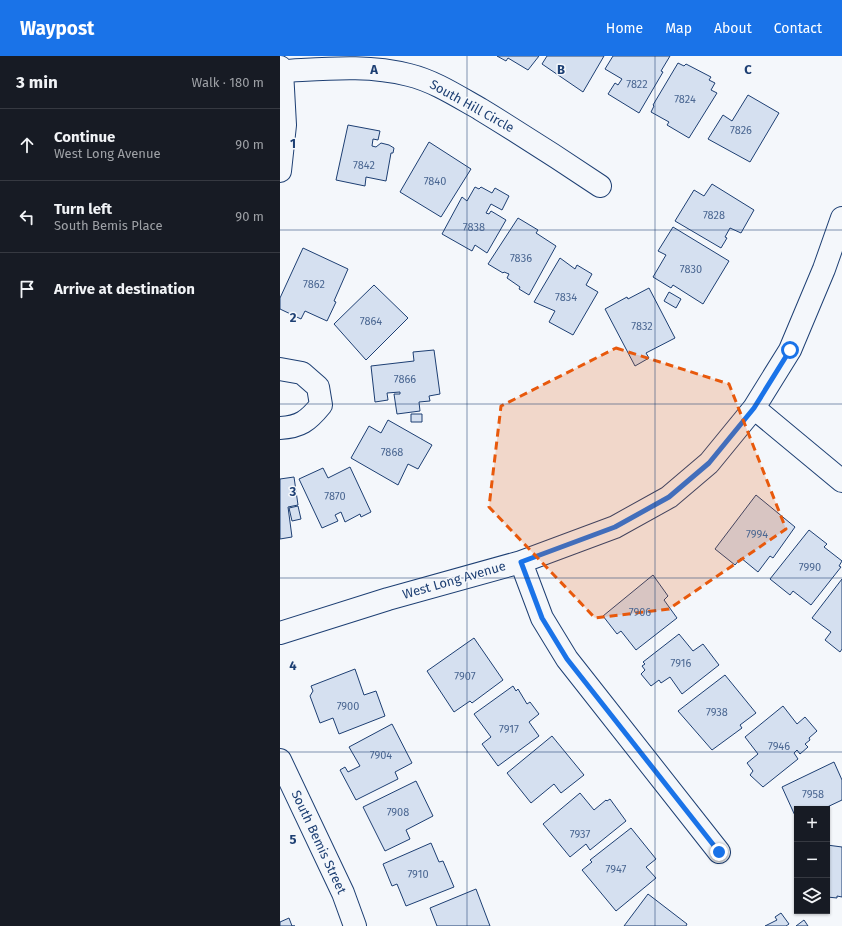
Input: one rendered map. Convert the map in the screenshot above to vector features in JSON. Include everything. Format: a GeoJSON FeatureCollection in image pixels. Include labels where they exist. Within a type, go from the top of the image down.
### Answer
{"type":"FeatureCollection","features":[{"type":"Feature","properties":{"kind":"street"},"geometry":{"type":"LineString","coordinates":[[280,171],[285,125],[281,69]]}},
{"type":"Feature","properties":{"kind":"street","name":"South Hill Circle"},"geometry":{"type":"LineString","coordinates":[[281,69],[374,69],[409,75],[427,81],[529,139],[600,186]]}},
{"type":"Feature","properties":{"kind":"street","name":"West Long Avenue"},"geometry":{"type":"LineString","coordinates":[[280,633],[388,599],[521,562],[615,527],[669,497],[709,463],[754,408],[790,350],[824,269],[842,218]]}},
{"type":"Feature","properties":{"kind":"street"},"geometry":{"type":"LineString","coordinates":[[280,369],[302,373],[318,387],[320,405],[311,418],[294,427],[280,428]]}},
{"type":"Feature","properties":{"kind":"street"},"geometry":{"type":"LineString","coordinates":[[754,408],[842,481]]}},
{"type":"Feature","properties":{"kind":"street"},"geometry":{"type":"LineString","coordinates":[[521,562],[542,618],[567,659],[719,852]]}},
{"type":"Feature","properties":{"kind":"street","name":"South Bemis Street"},"geometry":{"type":"LineString","coordinates":[[280,760],[343,893],[355,926]]}},
{"type":"Feature","properties":{"kind":"highlighted area"},"geometry":{"type":"Polygon","coordinates":[[[616,348],[729,384],[786,529],[669,609],[595,618],[489,507],[501,406],[616,348]]]}},
{"type":"Feature","properties":{"kind":"building"},"geometry":{"type":"Polygon","coordinates":[[[497,56],[539,56],[528,70],[508,58],[506,61],[497,56]]]}},
{"type":"Feature","properties":{"kind":"building"},"geometry":{"type":"Polygon","coordinates":[[[547,56],[604,56],[583,92],[542,64],[547,56]]]}},
{"type":"Feature","properties":{"kind":"building"},"geometry":{"type":"Polygon","coordinates":[[[613,56],[670,56],[661,71],[663,72],[639,113],[608,94],[615,83],[618,85],[622,79],[605,69],[613,56]]]}},
{"type":"Feature","properties":{"kind":"building"},"geometry":{"type":"Polygon","coordinates":[[[678,63],[684,66],[686,64],[711,77],[709,80],[715,83],[711,90],[717,93],[689,138],[667,125],[669,122],[651,112],[654,106],[653,105],[678,63]]]}},
{"type":"Feature","properties":{"kind":"building"},"geometry":{"type":"Polygon","coordinates":[[[748,95],[779,113],[750,162],[708,139],[723,115],[732,121],[748,95]]]}},
{"type":"Feature","properties":{"kind":"building"},"geometry":{"type":"Polygon","coordinates":[[[348,125],[380,131],[378,140],[373,139],[372,146],[376,147],[381,143],[394,148],[393,153],[391,153],[386,181],[366,177],[365,186],[336,180],[348,125]]]}},
{"type":"Feature","properties":{"kind":"building"},"geometry":{"type":"Polygon","coordinates":[[[429,142],[471,169],[441,217],[400,192],[429,142]]]}},
{"type":"Feature","properties":{"kind":"building"},"geometry":{"type":"Polygon","coordinates":[[[712,184],[754,210],[741,233],[730,228],[725,237],[727,238],[721,248],[675,221],[694,190],[704,196],[712,184]]]}},
{"type":"Feature","properties":{"kind":"building"},"geometry":{"type":"Polygon","coordinates":[[[475,187],[479,189],[481,187],[492,193],[495,188],[509,196],[502,210],[491,204],[486,213],[489,214],[491,211],[506,220],[487,253],[475,245],[472,251],[442,234],[462,197],[467,201],[475,187]]]}},
{"type":"Feature","properties":{"kind":"building"},"geometry":{"type":"Polygon","coordinates":[[[518,218],[538,230],[536,233],[556,246],[529,295],[519,289],[520,287],[507,278],[509,274],[503,273],[488,264],[518,218]]]}},
{"type":"Feature","properties":{"kind":"building"},"geometry":{"type":"Polygon","coordinates":[[[673,227],[729,261],[703,304],[673,285],[671,288],[653,277],[666,255],[658,251],[673,227]]]}},
{"type":"Feature","properties":{"kind":"building"},"geometry":{"type":"Polygon","coordinates":[[[303,248],[348,269],[334,301],[336,302],[327,321],[305,311],[301,319],[280,309],[280,298],[303,248]]]}},
{"type":"Feature","properties":{"kind":"building"},"geometry":{"type":"Polygon","coordinates":[[[560,258],[575,269],[577,265],[592,274],[586,285],[598,292],[573,335],[549,322],[555,311],[534,302],[560,258]]]}},
{"type":"Feature","properties":{"kind":"building"},"geometry":{"type":"Polygon","coordinates":[[[374,285],[408,318],[366,360],[334,324],[374,285]]]}},
{"type":"Feature","properties":{"kind":"building"},"geometry":{"type":"Polygon","coordinates":[[[649,288],[675,338],[646,353],[649,358],[635,366],[605,309],[627,297],[628,299],[649,288]]]}},
{"type":"Feature","properties":{"kind":"building"},"geometry":{"type":"Polygon","coordinates":[[[669,292],[681,299],[676,308],[664,301],[669,292]]]}},
{"type":"Feature","properties":{"kind":"building"},"geometry":{"type":"Polygon","coordinates":[[[434,350],[440,394],[429,396],[430,401],[419,402],[420,411],[397,414],[394,394],[400,394],[400,392],[387,393],[388,400],[375,402],[371,366],[414,361],[413,352],[434,350]]]}},
{"type":"Feature","properties":{"kind":"building"},"geometry":{"type":"Polygon","coordinates":[[[411,414],[422,414],[422,422],[411,422],[411,414]]]}},
{"type":"Feature","properties":{"kind":"building"},"geometry":{"type":"Polygon","coordinates":[[[388,420],[432,445],[418,469],[408,464],[398,485],[351,458],[369,426],[381,433],[388,420]]]}},
{"type":"Feature","properties":{"kind":"building"},"geometry":{"type":"Polygon","coordinates":[[[350,467],[371,512],[361,517],[360,514],[345,522],[341,512],[335,515],[338,521],[322,528],[299,479],[323,468],[328,478],[350,467]]]}},
{"type":"Feature","properties":{"kind":"building"},"geometry":{"type":"Polygon","coordinates":[[[294,477],[298,505],[288,507],[292,537],[280,539],[280,479],[294,477]]]}},
{"type":"Feature","properties":{"kind":"building"},"geometry":{"type":"Polygon","coordinates":[[[756,495],[795,527],[773,558],[770,556],[758,572],[741,558],[735,565],[715,549],[756,495]]]}},
{"type":"Feature","properties":{"kind":"building"},"geometry":{"type":"Polygon","coordinates":[[[298,506],[301,519],[292,521],[289,508],[298,506]]]}},
{"type":"Feature","properties":{"kind":"building"},"geometry":{"type":"Polygon","coordinates":[[[809,530],[827,544],[824,547],[842,561],[839,566],[841,567],[811,605],[793,591],[790,595],[770,579],[809,530]]]}},
{"type":"Feature","properties":{"kind":"building"},"geometry":{"type":"Polygon","coordinates":[[[653,575],[668,596],[664,600],[677,618],[636,650],[621,631],[617,634],[603,616],[653,575]]]}},
{"type":"Feature","properties":{"kind":"building"},"geometry":{"type":"Polygon","coordinates":[[[842,579],[842,649],[840,652],[825,640],[831,632],[812,618],[842,579]]]}},
{"type":"Feature","properties":{"kind":"building"},"geometry":{"type":"Polygon","coordinates":[[[679,634],[693,651],[703,644],[719,665],[682,694],[670,677],[661,683],[659,680],[651,686],[641,674],[645,670],[642,666],[645,664],[643,662],[679,634]]]}},
{"type":"Feature","properties":{"kind":"building"},"geometry":{"type":"Polygon","coordinates":[[[474,638],[503,680],[472,703],[470,701],[454,712],[427,671],[474,638]]]}},
{"type":"Feature","properties":{"kind":"building"},"geometry":{"type":"Polygon","coordinates":[[[355,669],[364,695],[376,691],[385,716],[339,734],[333,718],[320,723],[310,696],[313,691],[311,686],[355,669]]]}},
{"type":"Feature","properties":{"kind":"building"},"geometry":{"type":"Polygon","coordinates":[[[725,675],[756,713],[740,725],[742,728],[712,750],[678,711],[725,675]]]}},
{"type":"Feature","properties":{"kind":"building"},"geometry":{"type":"Polygon","coordinates":[[[513,686],[516,691],[518,689],[527,704],[530,702],[539,714],[529,722],[539,736],[498,766],[482,744],[491,737],[474,714],[513,686]]]}},
{"type":"Feature","properties":{"kind":"building"},"geometry":{"type":"Polygon","coordinates":[[[783,706],[797,724],[805,717],[817,731],[805,744],[808,747],[800,754],[797,750],[794,753],[798,759],[763,787],[750,775],[753,771],[747,763],[758,754],[745,737],[783,706]]]}},
{"type":"Feature","properties":{"kind":"building"},"geometry":{"type":"Polygon","coordinates":[[[392,724],[412,763],[395,772],[398,779],[356,800],[340,770],[345,767],[348,772],[360,766],[349,747],[392,724]]]}},
{"type":"Feature","properties":{"kind":"building"},"geometry":{"type":"Polygon","coordinates":[[[552,736],[584,775],[561,793],[554,784],[531,803],[507,773],[552,736]]]}},
{"type":"Feature","properties":{"kind":"building"},"geometry":{"type":"Polygon","coordinates":[[[834,762],[842,780],[842,800],[829,806],[794,806],[794,813],[782,787],[834,762]]]}},
{"type":"Feature","properties":{"kind":"building"},"geometry":{"type":"Polygon","coordinates":[[[416,781],[433,816],[406,830],[410,839],[385,851],[363,807],[416,781]]]}},
{"type":"Feature","properties":{"kind":"building"},"geometry":{"type":"Polygon","coordinates":[[[580,793],[594,810],[606,800],[607,801],[610,799],[626,821],[590,850],[586,844],[570,857],[543,824],[580,793]]]}},
{"type":"Feature","properties":{"kind":"building"},"geometry":{"type":"Polygon","coordinates":[[[631,828],[656,859],[646,867],[656,878],[616,911],[582,870],[592,862],[590,860],[631,828]]]}},
{"type":"Feature","properties":{"kind":"building"},"geometry":{"type":"Polygon","coordinates":[[[431,843],[439,862],[443,861],[454,887],[406,906],[397,884],[392,886],[383,864],[431,843]]]}},
{"type":"Feature","properties":{"kind":"building"},"geometry":{"type":"Polygon","coordinates":[[[830,845],[842,847],[842,897],[837,896],[837,898],[830,897],[830,845]]]}},
{"type":"Feature","properties":{"kind":"building"},"geometry":{"type":"Polygon","coordinates":[[[476,889],[490,926],[437,926],[430,908],[476,889]]]}},
{"type":"Feature","properties":{"kind":"building"},"geometry":{"type":"Polygon","coordinates":[[[648,894],[687,924],[686,926],[624,926],[648,894]]]}},
{"type":"Feature","properties":{"kind":"building"},"geometry":{"type":"Polygon","coordinates":[[[781,913],[789,924],[786,926],[765,926],[777,920],[775,917],[781,913]]]}},
{"type":"Feature","properties":{"kind":"building"},"geometry":{"type":"Polygon","coordinates":[[[289,918],[292,926],[280,926],[280,922],[289,918]]]}},
{"type":"Feature","properties":{"kind":"building"},"geometry":{"type":"Polygon","coordinates":[[[804,920],[808,926],[796,926],[804,920]]]}},
{"type":"Feature","properties":{"kind":"route"},"geometry":{"type":"LineString","coordinates":[[719,852],[567,659],[542,618],[521,562],[615,527],[669,497],[709,463],[754,408],[790,350]]}}]}
